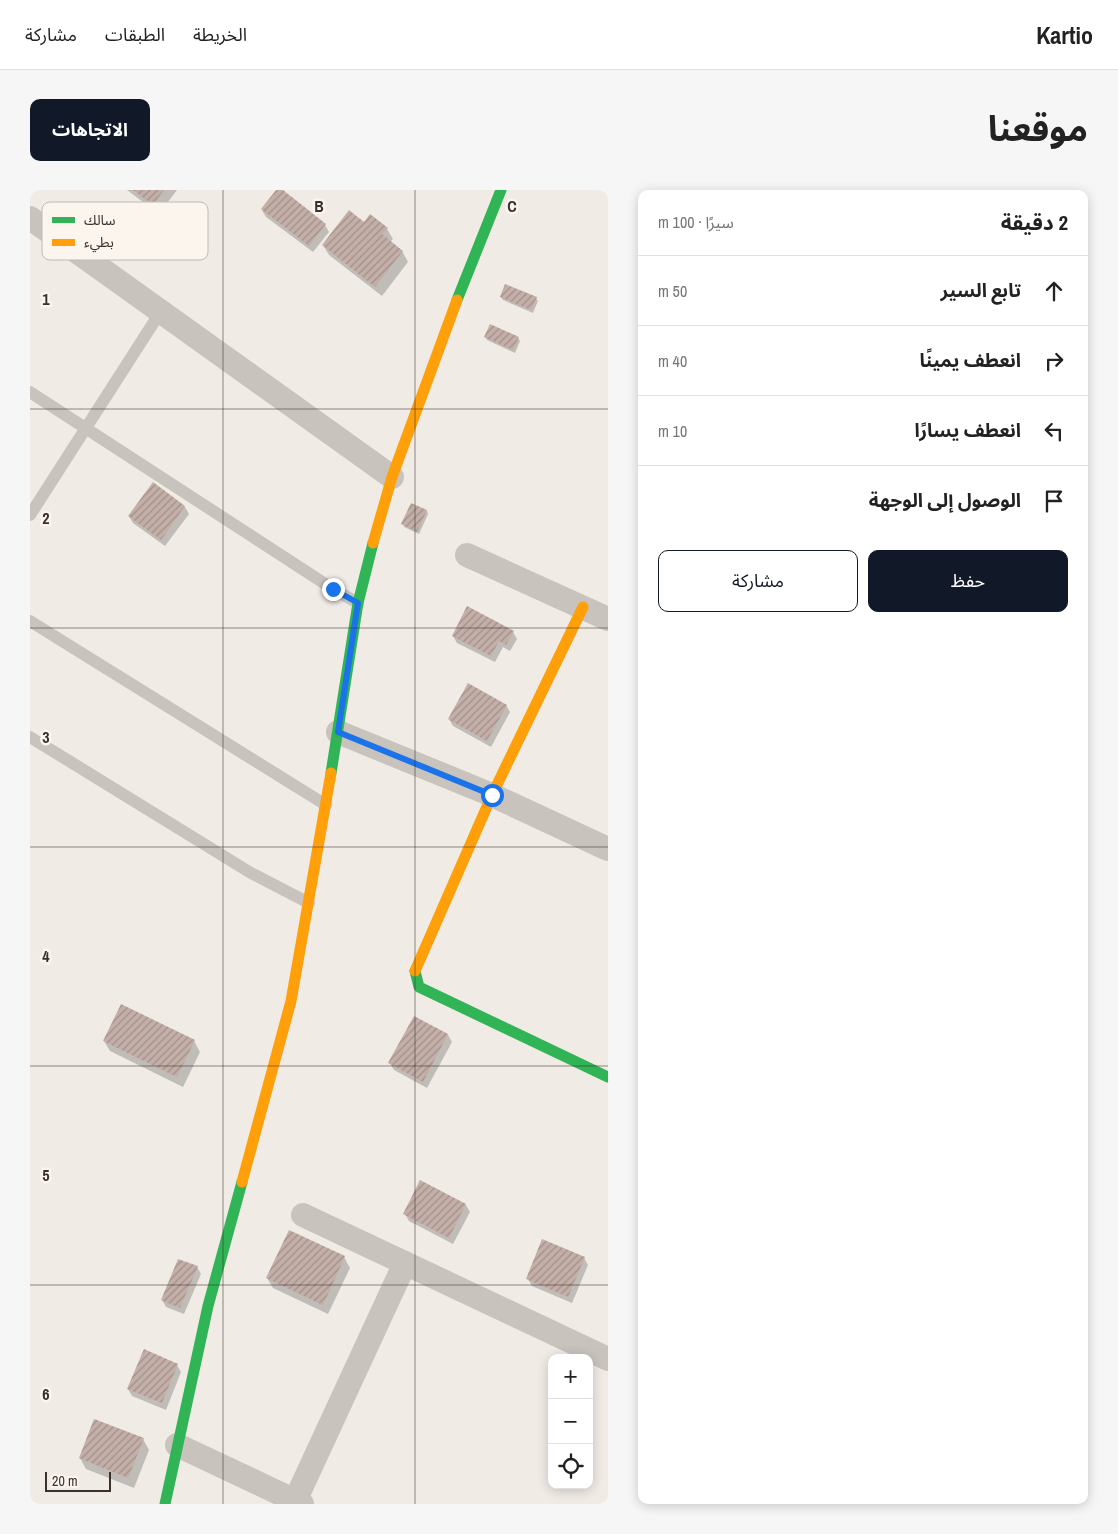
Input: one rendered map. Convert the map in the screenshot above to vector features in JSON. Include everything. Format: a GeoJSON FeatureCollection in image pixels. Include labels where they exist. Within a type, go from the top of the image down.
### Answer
{"type":"FeatureCollection","features":[{"type":"Feature","properties":{"kind":"street"},"geometry":{"type":"LineString","coordinates":[[165,1504],[208,1306],[291,1001],[326,805],[358,603],[370,552],[392,477],[443,336],[501,190]]}},
{"type":"Feature","properties":{"kind":"street"},"geometry":{"type":"LineString","coordinates":[[30,218],[42,227]]}},
{"type":"Feature","properties":{"kind":"street"},"geometry":{"type":"LineString","coordinates":[[89,260],[392,477]]}},
{"type":"Feature","properties":{"kind":"street"},"geometry":{"type":"LineString","coordinates":[[467,555],[608,619]]}},
{"type":"Feature","properties":{"kind":"street"},"geometry":{"type":"LineString","coordinates":[[583,607],[492,795],[415,970],[419,987],[608,1077]]}},
{"type":"Feature","properties":{"kind":"street"},"geometry":{"type":"LineString","coordinates":[[338,732],[492,795],[608,849]]}},
{"type":"Feature","properties":{"kind":"street"},"geometry":{"type":"LineString","coordinates":[[303,1214],[608,1359]]}},
{"type":"Feature","properties":{"kind":"street"},"geometry":{"type":"LineString","coordinates":[[178,1445],[299,1502],[405,1263]]}},
{"type":"Feature","properties":{"kind":"lane"},"geometry":{"type":"LineString","coordinates":[[30,515],[161,311]]}},
{"type":"Feature","properties":{"kind":"lane"},"geometry":{"type":"LineString","coordinates":[[30,392],[333,589],[358,603]]}},
{"type":"Feature","properties":{"kind":"lane"},"geometry":{"type":"LineString","coordinates":[[30,621],[326,805]]}},
{"type":"Feature","properties":{"kind":"lane"},"geometry":{"type":"LineString","coordinates":[[30,737],[251,873],[309,903]]}},
{"type":"Feature","properties":{"kind":"building"},"geometry":{"type":"Polygon","coordinates":[[[133,190],[164,190],[155,202],[149,202],[133,190]]]}},
{"type":"Feature","properties":{"kind":"building"},"geometry":{"type":"Polygon","coordinates":[[[276,190],[283,190],[326,224],[309,246],[261,209],[276,190]]]}},
{"type":"Feature","properties":{"kind":"building"},"geometry":{"type":"Polygon","coordinates":[[[349,210],[364,222],[370,214],[388,228],[382,234],[403,251],[375,287],[322,245],[349,210]]]}},
{"type":"Feature","properties":{"kind":"building"},"geometry":{"type":"Polygon","coordinates":[[[505,284],[537,297],[531,310],[500,297],[505,284]]]}},
{"type":"Feature","properties":{"kind":"building"},"geometry":{"type":"Polygon","coordinates":[[[490,324],[519,337],[513,350],[484,337],[490,324]]]}},
{"type":"Feature","properties":{"kind":"building"},"geometry":{"type":"Polygon","coordinates":[[[153,482],[185,506],[161,540],[128,516],[153,482]]]}},
{"type":"Feature","properties":{"kind":"building"},"geometry":{"type":"Polygon","coordinates":[[[411,503],[427,510],[417,532],[401,524],[411,503]]]}},
{"type":"Feature","properties":{"kind":"building"},"geometry":{"type":"Polygon","coordinates":[[[467,606],[514,631],[506,645],[499,641],[491,656],[452,636],[467,606]]]}},
{"type":"Feature","properties":{"kind":"building"},"geometry":{"type":"Polygon","coordinates":[[[468,683],[507,705],[487,741],[448,719],[468,683]]]}},
{"type":"Feature","properties":{"kind":"building"},"geometry":{"type":"Polygon","coordinates":[[[121,1004],[195,1040],[177,1077],[103,1041],[121,1004]]]}},
{"type":"Feature","properties":{"kind":"building"},"geometry":{"type":"Polygon","coordinates":[[[414,1016],[448,1034],[423,1082],[388,1063],[414,1016]]]}},
{"type":"Feature","properties":{"kind":"building"},"geometry":{"type":"Polygon","coordinates":[[[420,1180],[466,1204],[449,1238],[403,1214],[420,1180]]]}},
{"type":"Feature","properties":{"kind":"building"},"geometry":{"type":"Polygon","coordinates":[[[289,1230],[345,1256],[323,1305],[266,1278],[289,1230]]]}},
{"type":"Feature","properties":{"kind":"building"},"geometry":{"type":"Polygon","coordinates":[[[542,1239],[585,1257],[568,1297],[526,1279],[542,1239]]]}},
{"type":"Feature","properties":{"kind":"building"},"geometry":{"type":"Polygon","coordinates":[[[178,1259],[198,1266],[180,1308],[161,1300],[178,1259]]]}},
{"type":"Feature","properties":{"kind":"building"},"geometry":{"type":"Polygon","coordinates":[[[144,1349],[178,1364],[162,1403],[127,1389],[144,1349]]]}},
{"type":"Feature","properties":{"kind":"building"},"geometry":{"type":"Polygon","coordinates":[[[94,1419],[144,1438],[128,1478],[79,1458],[94,1419]]]}},
{"type":"Feature","properties":{"kind":"traffic: fast"},"geometry":{"type":"LineString","coordinates":[[457,300],[501,190]]}},
{"type":"Feature","properties":{"kind":"traffic: fast"},"geometry":{"type":"LineString","coordinates":[[331,773],[358,603],[373,543]]}},
{"type":"Feature","properties":{"kind":"traffic: fast"},"geometry":{"type":"LineString","coordinates":[[415,971],[419,987],[608,1077]]}},
{"type":"Feature","properties":{"kind":"traffic: fast"},"geometry":{"type":"LineString","coordinates":[[165,1504],[208,1306],[242,1182]]}},
{"type":"Feature","properties":{"kind":"traffic: slow"},"geometry":{"type":"LineString","coordinates":[[373,543],[392,477],[457,300]]}},
{"type":"Feature","properties":{"kind":"traffic: slow"},"geometry":{"type":"LineString","coordinates":[[415,971],[492,795],[583,607]]}},
{"type":"Feature","properties":{"kind":"traffic: slow"},"geometry":{"type":"LineString","coordinates":[[242,1182],[291,1001],[331,773]]}},
{"type":"Feature","properties":{"kind":"route"},"geometry":{"type":"LineString","coordinates":[[333,589],[358,603],[338,732],[492,795]]}}]}
